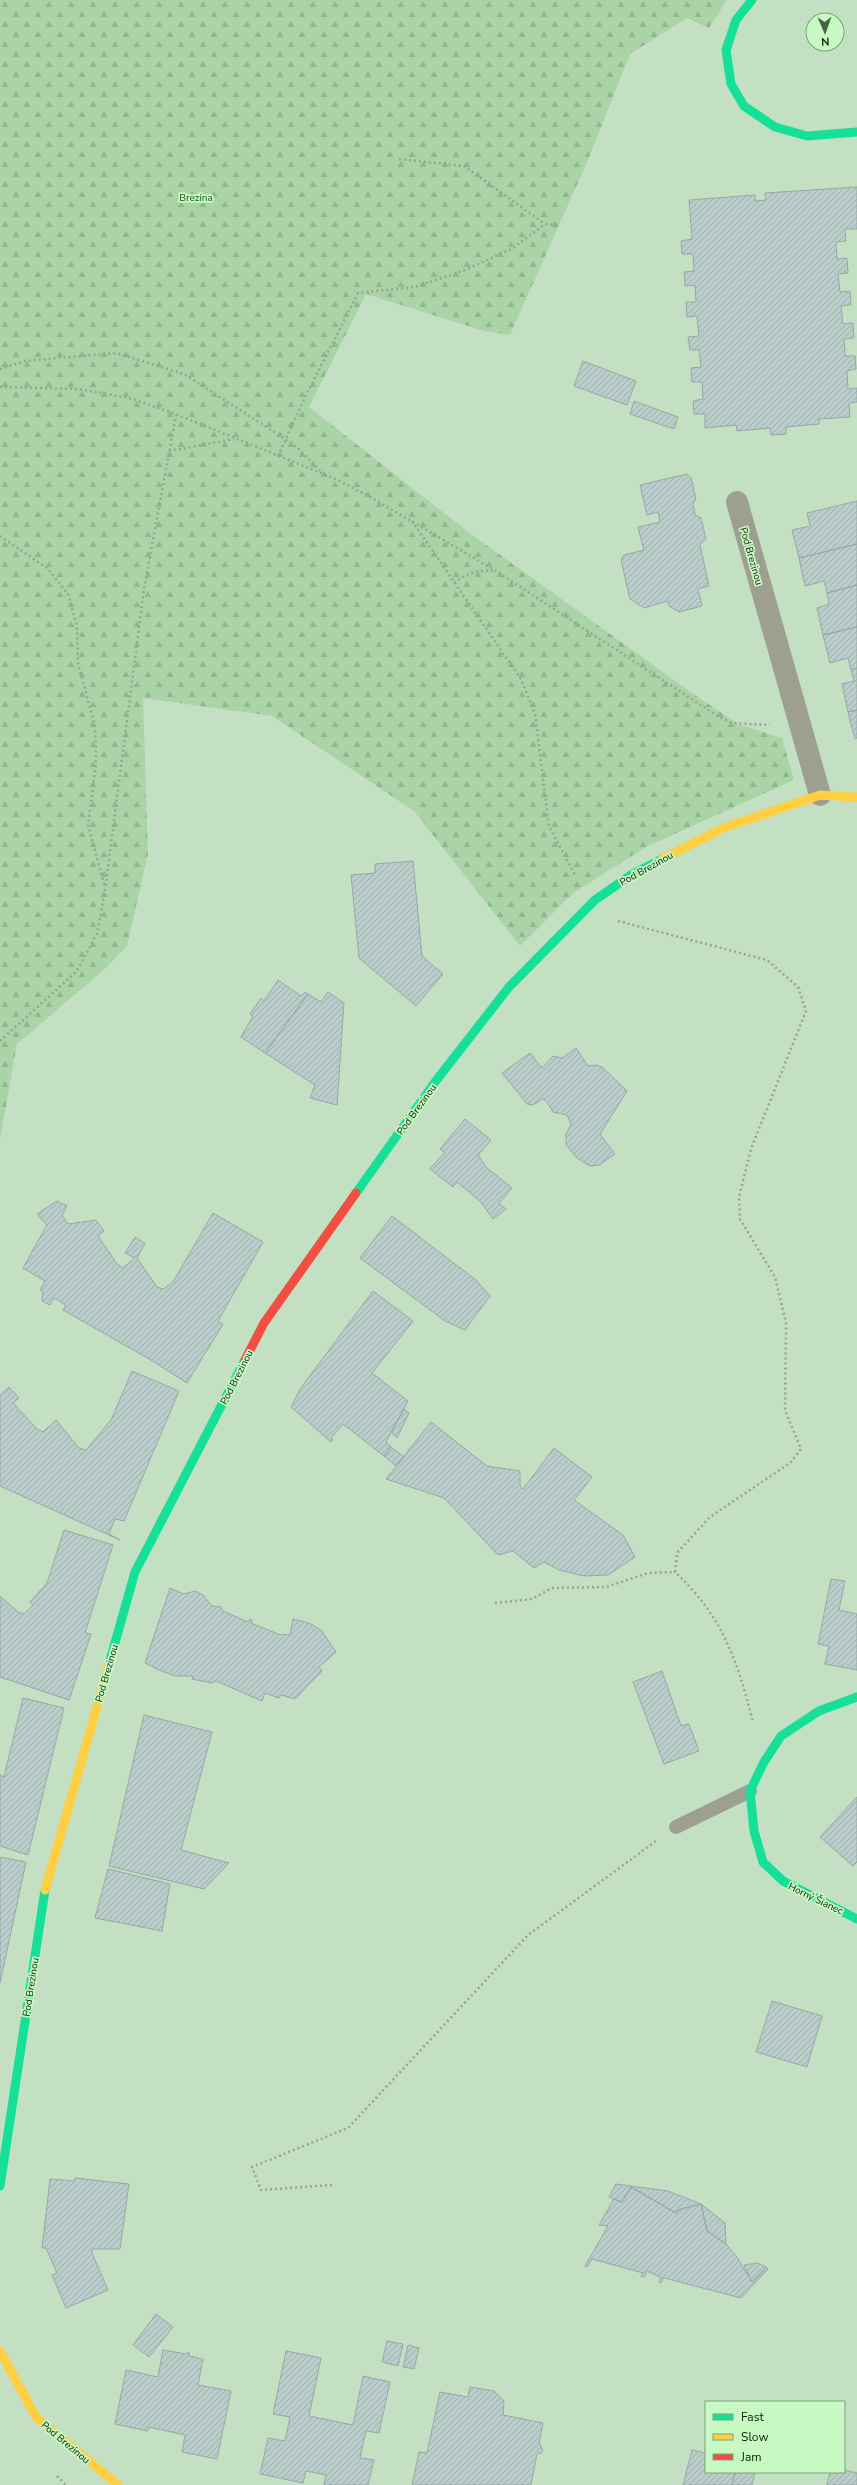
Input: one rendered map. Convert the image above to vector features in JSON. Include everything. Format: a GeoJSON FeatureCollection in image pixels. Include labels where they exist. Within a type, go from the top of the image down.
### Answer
{"type":"FeatureCollection","features":[{"type":"Feature","properties":{"kind":"street"},"geometry":{"type":"LineString","coordinates":[[750,0],[736,20],[726,50],[731,84],[744,106],[775,127],[807,136],[857,132]]}},
{"type":"Feature","properties":{"kind":"street","name":"Pod Brezinou"},"geometry":{"type":"LineString","coordinates":[[737,502],[820,795]]}},
{"type":"Feature","properties":{"kind":"street","name":"Pod Brezinou"},"geometry":{"type":"LineString","coordinates":[[0,2186],[46,1883],[135,1572],[264,1323],[435,1082],[509,987],[595,900],[631,875],[723,828],[820,795],[857,797]]}},
{"type":"Feature","properties":{"kind":"street"},"geometry":{"type":"LineString","coordinates":[[750,1791],[772,1748],[781,1736],[819,1711],[857,1697]]}},
{"type":"Feature","properties":{"kind":"street","name":"Horný Šianec"},"geometry":{"type":"LineString","coordinates":[[750,1791],[754,1831],[763,1862],[783,1881],[857,1919]]}},
{"type":"Feature","properties":{"kind":"street","name":"Pod Brezinou"},"geometry":{"type":"LineString","coordinates":[[0,2351],[36,2417],[118,2485]]}},
{"type":"Feature","properties":{"kind":"lane"},"geometry":{"type":"LineString","coordinates":[[676,1827],[750,1791]]}},
{"type":"Feature","properties":{"kind":"path"},"geometry":{"type":"LineString","coordinates":[[399,159],[464,166],[545,224],[559,225]]}},
{"type":"Feature","properties":{"kind":"path"},"geometry":{"type":"LineString","coordinates":[[278,456],[285,439],[358,294],[415,287],[463,271],[513,248],[545,224]]}},
{"type":"Feature","properties":{"kind":"path"},"geometry":{"type":"LineString","coordinates":[[0,369],[25,361],[116,353],[184,374],[285,439],[300,450],[321,473]]}},
{"type":"Feature","properties":{"kind":"path"},"geometry":{"type":"LineString","coordinates":[[0,387],[79,389],[129,398],[176,414],[321,473],[372,498],[496,571],[719,717],[733,723],[773,726]]}},
{"type":"Feature","properties":{"kind":"path"},"geometry":{"type":"LineString","coordinates":[[0,1041],[76,972],[97,934],[106,890],[144,589],[168,451],[176,414]]}},
{"type":"Feature","properties":{"kind":"path"},"geometry":{"type":"LineString","coordinates":[[168,451],[235,439]]}},
{"type":"Feature","properties":{"kind":"path"},"geometry":{"type":"LineString","coordinates":[[412,521],[521,679],[535,714],[549,826],[580,882]]}},
{"type":"Feature","properties":{"kind":"path"},"geometry":{"type":"LineString","coordinates":[[0,536],[47,568],[68,594],[77,626],[78,664],[95,726],[96,763],[88,825],[106,890]]}},
{"type":"Feature","properties":{"kind":"path"},"geometry":{"type":"LineString","coordinates":[[454,583],[466,573],[478,570],[496,571]]}},
{"type":"Feature","properties":{"kind":"path"},"geometry":{"type":"LineString","coordinates":[[595,900],[609,919],[767,960],[798,987],[806,1012],[751,1149],[739,1196],[740,1219],[775,1277],[786,1323],[785,1410],[800,1449],[790,1463],[710,1517],[677,1553],[674,1572]]}},
{"type":"Feature","properties":{"kind":"path"},"geometry":{"type":"LineString","coordinates":[[495,1603],[532,1599],[552,1588],[606,1587],[648,1573],[674,1572],[689,1585],[717,1622],[740,1670],[758,1738],[772,1748]]}},
{"type":"Feature","properties":{"kind":"path"},"geometry":{"type":"LineString","coordinates":[[332,2185],[261,2190],[252,2167],[348,2128],[528,1934],[676,1827]]}},
{"type":"Feature","properties":{"kind":"green space","name":"Brezina"},"geometry":{"type":"Polygon","coordinates":[[[0,0],[727,0],[709,28],[687,18],[630,54],[588,160],[510,335],[484,331],[366,294],[309,407],[467,531],[692,693],[738,724],[782,738],[794,780],[644,848],[572,894],[520,946],[414,811],[272,716],[143,698],[148,854],[127,946],[107,967],[17,1044],[0,1140],[0,0]]]}},
{"type":"Feature","properties":{"kind":"building"},"geometry":{"type":"Polygon","coordinates":[[[857,187],[857,229],[845,229],[846,241],[836,242],[837,259],[847,258],[848,273],[838,274],[840,292],[850,291],[851,305],[841,306],[843,324],[853,323],[854,338],[844,339],[845,356],[855,356],[856,369],[847,371],[848,389],[857,388],[857,402],[849,403],[850,417],[819,419],[819,424],[786,427],[786,434],[771,435],[770,428],[737,431],[736,425],[705,428],[705,414],[694,414],[693,401],[703,399],[702,382],[692,382],[691,368],[701,367],[699,350],[690,350],[688,337],[699,336],[697,316],[687,317],[686,302],[696,302],[695,285],[685,286],[684,272],[694,271],[693,254],[682,254],[681,241],[692,239],[689,200],[755,195],[755,201],[766,200],[765,193],[857,187]]]}},
{"type":"Feature","properties":{"kind":"building"},"geometry":{"type":"Polygon","coordinates":[[[583,361],[636,381],[627,405],[574,386],[583,361]]]}},
{"type":"Feature","properties":{"kind":"building"},"geometry":{"type":"Polygon","coordinates":[[[634,401],[678,417],[674,429],[630,414],[634,401]]]}},
{"type":"Feature","properties":{"kind":"building"},"geometry":{"type":"Polygon","coordinates":[[[687,474],[691,478],[696,499],[693,504],[695,515],[701,518],[706,539],[700,545],[709,586],[698,589],[702,606],[679,612],[669,606],[668,601],[644,608],[630,599],[621,560],[624,555],[644,550],[638,527],[660,522],[658,512],[647,515],[640,485],[687,474]]]}},
{"type":"Feature","properties":{"kind":"building"},"geometry":{"type":"Polygon","coordinates":[[[857,501],[857,544],[799,558],[792,530],[810,526],[807,513],[857,501]]]}},
{"type":"Feature","properties":{"kind":"building"},"geometry":{"type":"Polygon","coordinates":[[[857,544],[857,585],[827,593],[824,581],[805,586],[799,558],[857,544]]]}},
{"type":"Feature","properties":{"kind":"building"},"geometry":{"type":"Polygon","coordinates":[[[857,585],[857,627],[823,635],[817,608],[829,604],[827,593],[857,585]]]}},
{"type":"Feature","properties":{"kind":"building"},"geometry":{"type":"Polygon","coordinates":[[[857,627],[857,668],[851,670],[848,658],[830,663],[823,635],[857,627]]]}},
{"type":"Feature","properties":{"kind":"building"},"geometry":{"type":"Polygon","coordinates":[[[857,668],[857,710],[848,712],[842,684],[854,681],[851,670],[857,668]]]}},
{"type":"Feature","properties":{"kind":"building"},"geometry":{"type":"Polygon","coordinates":[[[857,710],[857,738],[855,739],[848,712],[857,710]]]}},
{"type":"Feature","properties":{"kind":"building"},"geometry":{"type":"Polygon","coordinates":[[[413,861],[422,956],[443,974],[416,1006],[359,958],[351,875],[375,873],[375,864],[413,861]]]}},
{"type":"Feature","properties":{"kind":"building"},"geometry":{"type":"Polygon","coordinates":[[[278,980],[301,996],[305,992],[308,994],[265,1053],[241,1037],[253,1016],[250,1014],[261,998],[264,1001],[278,980]]]}},
{"type":"Feature","properties":{"kind":"building"},"geometry":{"type":"Polygon","coordinates":[[[328,992],[344,1003],[337,1105],[310,1098],[315,1085],[265,1053],[308,994],[321,1002],[328,992]]]}},
{"type":"Feature","properties":{"kind":"building"},"geometry":{"type":"Polygon","coordinates":[[[576,1048],[588,1066],[597,1065],[603,1068],[627,1091],[600,1134],[615,1154],[599,1165],[590,1166],[577,1158],[566,1145],[566,1134],[571,1124],[567,1115],[553,1112],[547,1102],[543,1099],[533,1105],[527,1104],[502,1073],[530,1053],[542,1068],[553,1056],[562,1058],[576,1048]]]}},
{"type":"Feature","properties":{"kind":"building"},"geometry":{"type":"Polygon","coordinates":[[[465,1119],[491,1140],[478,1155],[486,1167],[512,1188],[499,1203],[506,1209],[493,1219],[480,1201],[457,1182],[453,1187],[430,1169],[445,1152],[440,1149],[465,1119]]]}},
{"type":"Feature","properties":{"kind":"building"},"geometry":{"type":"Polygon","coordinates":[[[57,1201],[67,1206],[62,1215],[68,1224],[96,1220],[104,1231],[98,1236],[117,1264],[123,1268],[135,1258],[125,1253],[135,1237],[145,1243],[137,1258],[157,1287],[163,1289],[173,1282],[213,1213],[263,1242],[218,1321],[223,1324],[187,1383],[151,1360],[63,1310],[66,1305],[54,1298],[50,1305],[42,1301],[43,1291],[40,1290],[45,1281],[23,1268],[47,1225],[37,1214],[57,1201]]]}},
{"type":"Feature","properties":{"kind":"building"},"geometry":{"type":"Polygon","coordinates":[[[392,1216],[476,1280],[490,1296],[465,1330],[445,1321],[360,1258],[392,1216]]]}},
{"type":"Feature","properties":{"kind":"building"},"geometry":{"type":"Polygon","coordinates":[[[373,1291],[413,1321],[372,1373],[408,1401],[386,1442],[391,1447],[384,1456],[343,1424],[331,1438],[333,1440],[331,1442],[291,1407],[300,1389],[373,1291]]]}},
{"type":"Feature","properties":{"kind":"building"},"geometry":{"type":"Polygon","coordinates":[[[132,1371],[179,1391],[124,1521],[115,1519],[109,1534],[120,1540],[0,1486],[0,1395],[9,1387],[19,1398],[13,1403],[37,1429],[43,1432],[56,1420],[79,1448],[86,1450],[111,1420],[132,1371]]]}},
{"type":"Feature","properties":{"kind":"building"},"geometry":{"type":"Polygon","coordinates":[[[404,1409],[409,1413],[397,1438],[391,1432],[404,1409]]]}},
{"type":"Feature","properties":{"kind":"building"},"geometry":{"type":"Polygon","coordinates":[[[431,1422],[487,1466],[520,1471],[520,1486],[523,1489],[554,1448],[592,1477],[574,1500],[623,1535],[635,1557],[608,1575],[584,1576],[559,1570],[544,1562],[534,1568],[513,1551],[498,1555],[444,1498],[386,1479],[431,1422]]]}},
{"type":"Feature","properties":{"kind":"building"},"geometry":{"type":"Polygon","coordinates":[[[391,1447],[404,1457],[396,1466],[384,1456],[391,1447]]]}},
{"type":"Feature","properties":{"kind":"building"},"geometry":{"type":"Polygon","coordinates":[[[64,1530],[113,1545],[85,1633],[91,1634],[69,1700],[0,1677],[0,1596],[18,1612],[24,1614],[33,1605],[30,1602],[47,1583],[64,1530]]]}},
{"type":"Feature","properties":{"kind":"building"},"geometry":{"type":"Polygon","coordinates":[[[831,1579],[845,1581],[839,1610],[857,1614],[857,1670],[825,1664],[829,1646],[818,1644],[831,1579]]]}},
{"type":"Feature","properties":{"kind":"building"},"geometry":{"type":"Polygon","coordinates":[[[170,1588],[184,1594],[195,1591],[203,1595],[212,1606],[221,1607],[223,1611],[248,1622],[250,1619],[252,1620],[251,1623],[278,1634],[290,1635],[293,1619],[309,1623],[321,1630],[336,1652],[319,1667],[322,1671],[295,1699],[281,1695],[279,1698],[265,1693],[262,1701],[216,1681],[212,1683],[192,1679],[193,1676],[175,1676],[159,1670],[145,1663],[170,1588]]]}},
{"type":"Feature","properties":{"kind":"building"},"geometry":{"type":"Polygon","coordinates":[[[662,1671],[681,1726],[689,1724],[699,1751],[664,1764],[633,1682],[662,1671]]]}},
{"type":"Feature","properties":{"kind":"building"},"geometry":{"type":"Polygon","coordinates":[[[23,1698],[64,1708],[28,1855],[0,1846],[0,1775],[4,1777],[23,1698]]]}},
{"type":"Feature","properties":{"kind":"building"},"geometry":{"type":"Polygon","coordinates":[[[144,1715],[212,1732],[181,1850],[229,1863],[204,1889],[109,1866],[144,1715]]]}},
{"type":"Feature","properties":{"kind":"building"},"geometry":{"type":"Polygon","coordinates":[[[857,1797],[857,1862],[853,1866],[820,1837],[857,1797]]]}},
{"type":"Feature","properties":{"kind":"building"},"geometry":{"type":"Polygon","coordinates":[[[0,1857],[26,1862],[0,1983],[0,1857]]]}},
{"type":"Feature","properties":{"kind":"building"},"geometry":{"type":"Polygon","coordinates":[[[108,1869],[170,1884],[162,1931],[95,1918],[108,1869]]]}},
{"type":"Feature","properties":{"kind":"building"},"geometry":{"type":"Polygon","coordinates":[[[772,2001],[822,2016],[807,2067],[756,2052],[772,2001]]]}},
{"type":"Feature","properties":{"kind":"building"},"geometry":{"type":"Polygon","coordinates":[[[75,2178],[129,2184],[120,2249],[93,2249],[92,2253],[108,2290],[66,2308],[52,2275],[57,2273],[46,2248],[42,2248],[50,2179],[75,2181],[75,2178]]]}},
{"type":"Feature","properties":{"kind":"building"},"geometry":{"type":"Polygon","coordinates":[[[616,2184],[668,2191],[701,2204],[678,2210],[676,2213],[631,2187],[622,2202],[609,2197],[616,2184]]]}},
{"type":"Feature","properties":{"kind":"building"},"geometry":{"type":"Polygon","coordinates":[[[631,2187],[676,2213],[678,2210],[701,2204],[707,2231],[726,2244],[737,2257],[752,2282],[766,2267],[768,2269],[741,2298],[664,2278],[661,2283],[659,2282],[661,2278],[647,2271],[644,2277],[641,2276],[643,2273],[592,2259],[587,2267],[585,2266],[608,2226],[599,2225],[614,2199],[622,2202],[631,2187]]]}},
{"type":"Feature","properties":{"kind":"building"},"geometry":{"type":"Polygon","coordinates":[[[701,2204],[725,2223],[726,2244],[707,2231],[701,2204]]]}},
{"type":"Feature","properties":{"kind":"building"},"geometry":{"type":"Polygon","coordinates":[[[757,2263],[766,2267],[752,2282],[744,2265],[757,2263]]]}},
{"type":"Feature","properties":{"kind":"building"},"geometry":{"type":"Polygon","coordinates":[[[156,2314],[173,2327],[149,2357],[133,2345],[156,2314]]]}},
{"type":"Feature","properties":{"kind":"building"},"geometry":{"type":"Polygon","coordinates":[[[387,2341],[403,2344],[398,2366],[382,2362],[387,2341]]]}},
{"type":"Feature","properties":{"kind":"building"},"geometry":{"type":"Polygon","coordinates":[[[408,2345],[419,2348],[414,2369],[403,2367],[408,2345]]]}},
{"type":"Feature","properties":{"kind":"building"},"geometry":{"type":"Polygon","coordinates":[[[163,2350],[186,2354],[189,2352],[189,2356],[203,2359],[198,2385],[231,2391],[217,2459],[182,2452],[185,2435],[149,2427],[148,2431],[115,2424],[126,2370],[158,2377],[163,2350]]]}},
{"type":"Feature","properties":{"kind":"building"},"geometry":{"type":"Polygon","coordinates":[[[286,2351],[321,2358],[309,2416],[353,2425],[363,2376],[390,2382],[379,2433],[366,2431],[360,2458],[374,2460],[368,2485],[324,2485],[326,2475],[306,2471],[303,2483],[260,2474],[268,2438],[285,2441],[290,2417],[273,2414],[286,2351]]]}},
{"type":"Feature","properties":{"kind":"building"},"geometry":{"type":"Polygon","coordinates":[[[470,2387],[494,2391],[504,2401],[503,2415],[543,2423],[539,2443],[543,2450],[541,2453],[537,2454],[531,2485],[412,2485],[419,2452],[427,2453],[440,2392],[468,2397],[470,2387]]]}},
{"type":"Feature","properties":{"kind":"building"},"geometry":{"type":"Polygon","coordinates":[[[692,2450],[705,2453],[705,2473],[735,2473],[732,2485],[683,2485],[692,2450]]]}},
{"type":"Feature","properties":{"kind":"building"},"geometry":{"type":"Polygon","coordinates":[[[845,2470],[857,2473],[857,2485],[827,2485],[830,2473],[845,2473],[845,2470]]]}},
{"type":"Feature","properties":{"kind":"building"},"geometry":{"type":"Polygon","coordinates":[[[735,2473],[755,2473],[752,2485],[732,2485],[735,2473]]]}},
{"type":"Feature","properties":{"kind":"traffic: fast"},"geometry":{"type":"LineString","coordinates":[[752,0],[736,20],[726,50],[731,84],[744,106],[775,127],[807,136],[857,132]]}},
{"type":"Feature","properties":{"kind":"traffic: fast"},"geometry":{"type":"LineString","coordinates":[[356,1193],[435,1082],[509,987],[595,900],[631,875],[662,859]]}},
{"type":"Feature","properties":{"kind":"traffic: fast"},"geometry":{"type":"LineString","coordinates":[[109,1664],[135,1572],[245,1360]]}},
{"type":"Feature","properties":{"kind":"traffic: fast"},"geometry":{"type":"LineString","coordinates":[[857,1697],[819,1711],[781,1736],[764,1762],[750,1791],[754,1831],[763,1862],[783,1881],[857,1919]]}},
{"type":"Feature","properties":{"kind":"traffic: fast"},"geometry":{"type":"LineString","coordinates":[[0,2186],[45,1890]]}},
{"type":"Feature","properties":{"kind":"traffic: slow"},"geometry":{"type":"LineString","coordinates":[[662,859],[723,828],[820,795],[857,797]]}},
{"type":"Feature","properties":{"kind":"traffic: slow"},"geometry":{"type":"LineString","coordinates":[[45,1890],[109,1664]]}},
{"type":"Feature","properties":{"kind":"traffic: slow"},"geometry":{"type":"LineString","coordinates":[[0,2351],[36,2417],[118,2485]]}},
{"type":"Feature","properties":{"kind":"traffic: jam"},"geometry":{"type":"LineString","coordinates":[[245,1360],[264,1323],[356,1193]]}}]}
